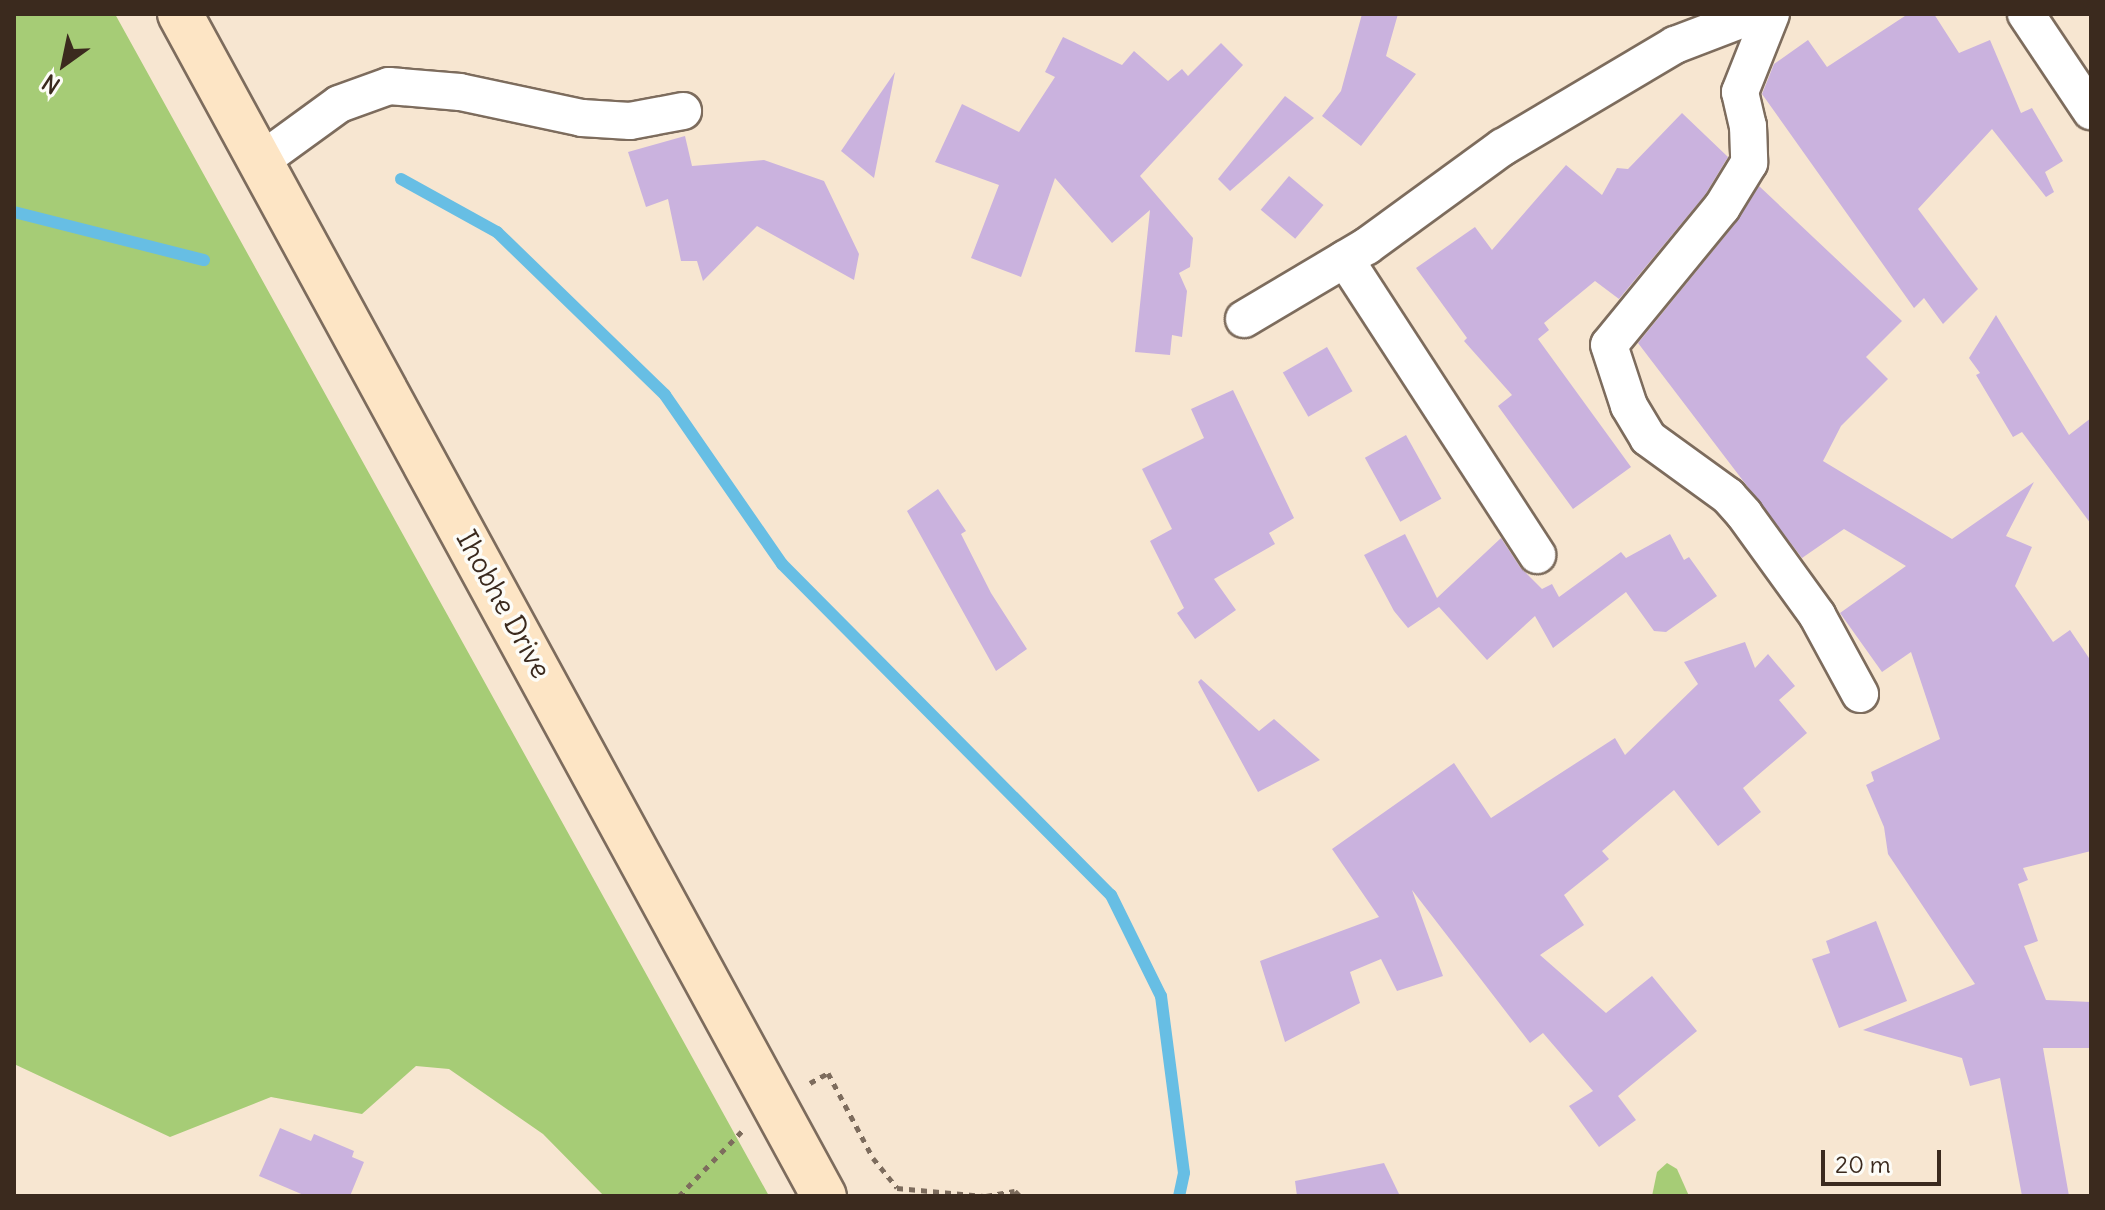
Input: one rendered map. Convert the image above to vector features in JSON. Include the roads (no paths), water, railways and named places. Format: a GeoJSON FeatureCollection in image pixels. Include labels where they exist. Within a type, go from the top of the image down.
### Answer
{"type":"FeatureCollection","features":[{"type":"Feature","properties":{"kind":"street","name":"Ihobhe Drive"},"geometry":{"type":"LineString","coordinates":[[180,14],[824,1196]]}},
{"type":"Feature","properties":{"kind":"street"},"geometry":{"type":"LineString","coordinates":[[1244,319],[1345,259],[1503,147],[1690,26],[1756,14]]}},
{"type":"Feature","properties":{"kind":"street"},"geometry":{"type":"LineString","coordinates":[[1771,14],[1740,92],[1748,126],[1749,163],[1722,207],[1609,345],[1629,406],[1648,438],[1728,496],[1744,514],[1817,615],[1860,694]]}},
{"type":"Feature","properties":{"kind":"street"},"geometry":{"type":"LineString","coordinates":[[2026,14],[2091,111]]}},
{"type":"Feature","properties":{"kind":"street"},"geometry":{"type":"LineString","coordinates":[[262,160],[339,104],[389,86],[460,92],[582,118],[630,121],[683,111]]}},
{"type":"Feature","properties":{"kind":"street"},"geometry":{"type":"LineString","coordinates":[[1345,259],[1537,555]]}},
{"type":"Feature","properties":{"kind":"waterway"},"geometry":{"type":"LineString","coordinates":[[401,179],[497,232],[665,395],[782,564],[1111,895],[1161,996],[1184,1173],[1179,1196]]}},
{"type":"Feature","properties":{"kind":"waterway"},"geometry":{"type":"LineString","coordinates":[[14,212],[204,260]]}}]}
